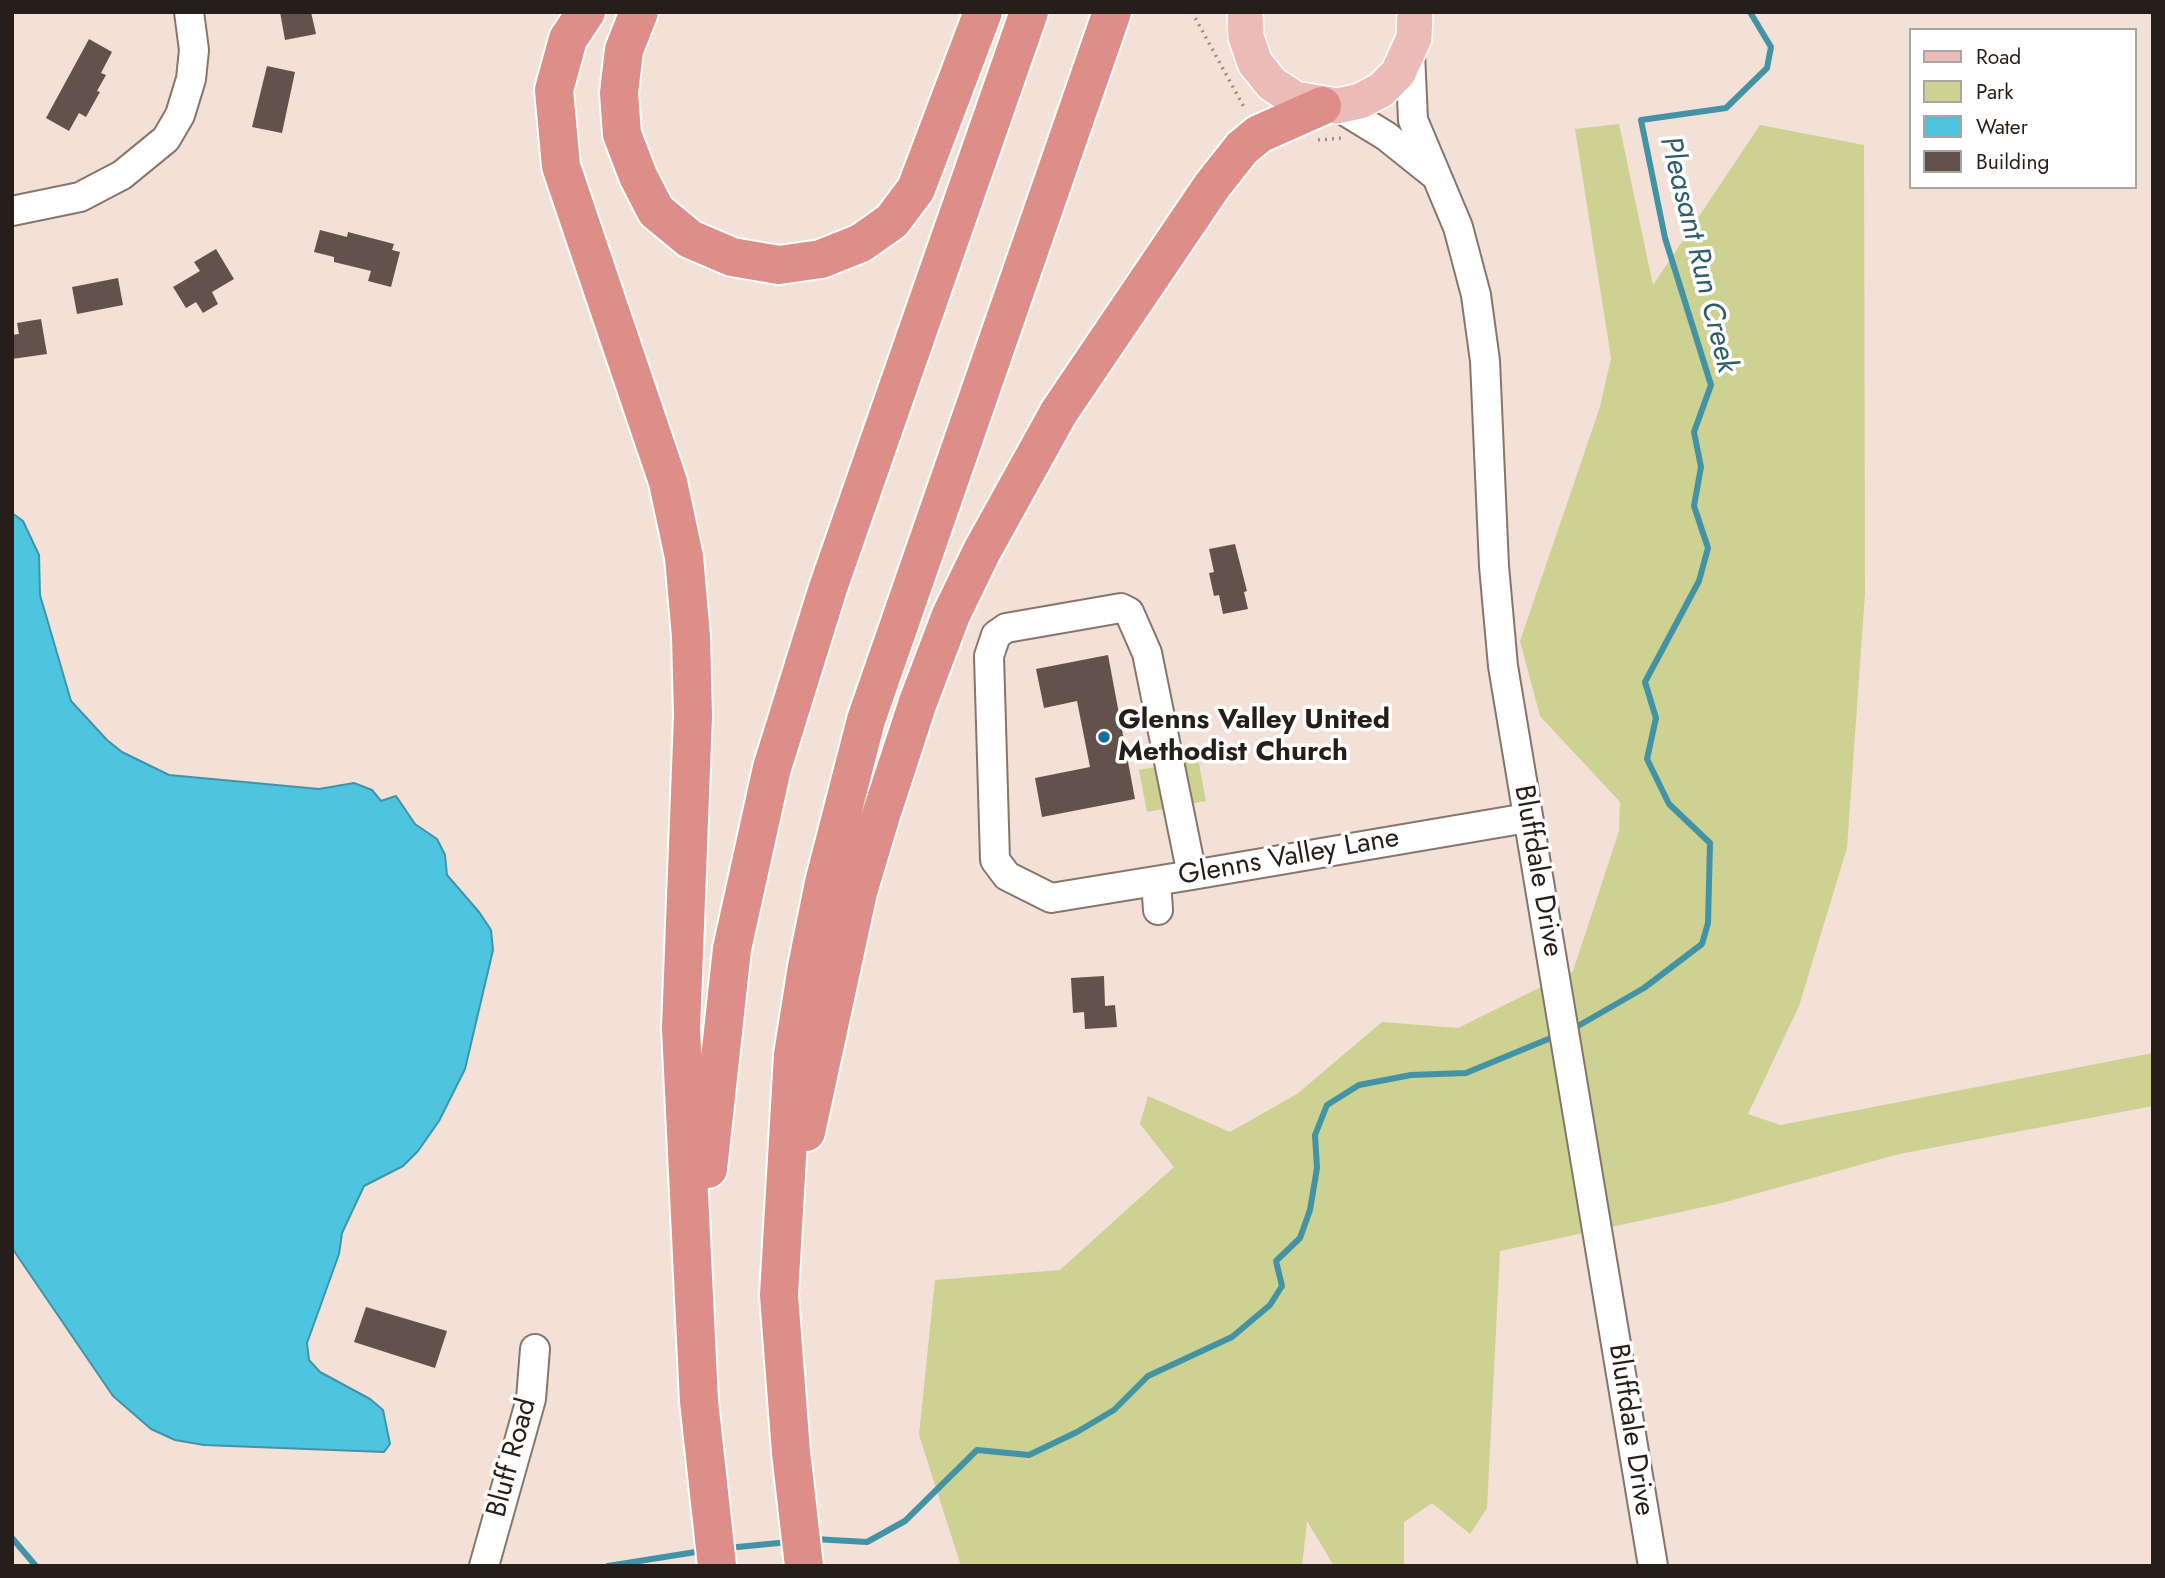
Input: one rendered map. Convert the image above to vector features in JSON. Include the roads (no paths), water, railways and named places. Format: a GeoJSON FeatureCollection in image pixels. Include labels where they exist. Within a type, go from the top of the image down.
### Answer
{"type":"FeatureCollection","features":[{"type":"Feature","properties":{"kind":"highway"},"geometry":{"type":"LineString","coordinates":[[586,12],[568,39],[554,90],[561,166],[668,482],[684,557],[690,623],[693,716],[681,1028],[699,1401],[717,1566]]}},
{"type":"Feature","properties":{"kind":"highway"},"geometry":{"type":"LineString","coordinates":[[639,12],[624,50],[619,93],[622,134],[638,176],[656,211],[690,239],[732,257],[779,265],[821,259],[861,243],[892,221],[915,189],[983,12]]}},
{"type":"Feature","properties":{"kind":"highway"},"geometry":{"type":"LineString","coordinates":[[699,1401],[704,1210],[712,1114],[732,949],[772,768],[828,588],[1029,12]]}},
{"type":"Feature","properties":{"kind":"highway"},"geometry":{"type":"LineString","coordinates":[[804,1566],[791,1452],[779,1295],[793,1055],[821,895],[866,720],[1112,12]]}},
{"type":"Feature","properties":{"kind":"highway"},"geometry":{"type":"LineString","coordinates":[[781,1240],[858,892],[918,702],[972,572],[1014,489],[1059,412],[1212,186],[1242,148],[1259,134],[1336,116]]}},
{"type":"Feature","properties":{"kind":"main road"},"geometry":{"type":"LineString","coordinates":[[1239,21],[1255,63],[1272,84],[1295,99],[1336,116],[1381,90],[1398,74],[1415,25]]}},
{"type":"Feature","properties":{"kind":"street"},"geometry":{"type":"LineString","coordinates":[[12,211],[80,197],[122,175],[166,139],[184,105],[191,79],[194,50],[189,12]]}},
{"type":"Feature","properties":{"kind":"street","name":"Bluffdale Drive"},"geometry":{"type":"LineString","coordinates":[[1415,25],[1413,120],[1458,227],[1476,295],[1483,348],[1494,566],[1503,666],[1653,1566]]}},
{"type":"Feature","properties":{"kind":"street","name":"Bluffdale Drive"},"geometry":{"type":"LineString","coordinates":[[1336,116],[1386,136],[1438,177]]}},
{"type":"Feature","properties":{"kind":"street","name":"Glenns Valley Lane"},"geometry":{"type":"LineString","coordinates":[[1192,875],[1147,653],[1134,620],[1121,608],[1006,628],[996,635],[991,647],[995,860],[1007,876],[1051,898],[1192,875],[1527,818]]}},
{"type":"Feature","properties":{"kind":"street"},"geometry":{"type":"LineString","coordinates":[[1156,881],[1158,910]]}},
{"type":"Feature","properties":{"kind":"street","name":"Bluff Road"},"geometry":{"type":"LineString","coordinates":[[484,1562],[531,1399],[535,1349]]}},
{"type":"Feature","properties":{"kind":"water"},"geometry":{"type":"Polygon","coordinates":[[[12,513],[23,521],[39,555],[40,595],[71,701],[107,740],[122,752],[169,775],[319,789],[354,783],[372,790],[381,801],[396,796],[415,824],[437,839],[445,855],[447,875],[491,930],[493,950],[465,1069],[439,1121],[418,1151],[403,1166],[364,1186],[342,1233],[339,1254],[307,1343],[309,1360],[320,1372],[370,1399],[383,1410],[390,1444],[384,1452],[204,1445],[175,1440],[151,1429],[113,1396],[12,1248],[12,513]]]}},
{"type":"Feature","properties":{"kind":"waterway","name":"Pleasant Run Creek"},"geometry":{"type":"LineString","coordinates":[[1571,1030],[1644,988],[1702,944],[1708,923],[1710,843],[1669,804],[1647,759],[1656,718],[1645,682],[1699,581],[1708,548],[1694,506],[1701,467],[1694,432],[1711,385],[1665,238],[1641,120],[1726,108],[1767,68],[1771,47],[1750,12]]}},
{"type":"Feature","properties":{"kind":"waterway","name":"Pleasant Run Creek"},"geometry":{"type":"LineString","coordinates":[[814,1539],[867,1542],[905,1521],[977,1450],[1029,1455],[1077,1432],[1114,1410],[1148,1376],[1232,1337],[1270,1305],[1282,1286],[1276,1261],[1300,1238],[1310,1210],[1317,1168],[1315,1135],[1327,1105],[1359,1085],[1411,1075],[1466,1073],[1558,1035]]}},
{"type":"Feature","properties":{"kind":"waterway","name":"Pleasant Run Creek"},"geometry":{"type":"LineString","coordinates":[[12,1538],[36,1566]]}},
{"type":"Feature","properties":{"kind":"waterway","name":"Pleasant Run Creek"},"geometry":{"type":"LineString","coordinates":[[727,1548],[789,1542]]}},
{"type":"Feature","properties":{"kind":"waterway","name":"Pleasant Run Creek"},"geometry":{"type":"LineString","coordinates":[[608,1566],[702,1551]]}},
{"type":"Feature","properties":{"kind":"place","name":"Glenns Valley United Methodist Church"},"geometry":{"type":"Point","coordinates":[1104,737]}}]}
